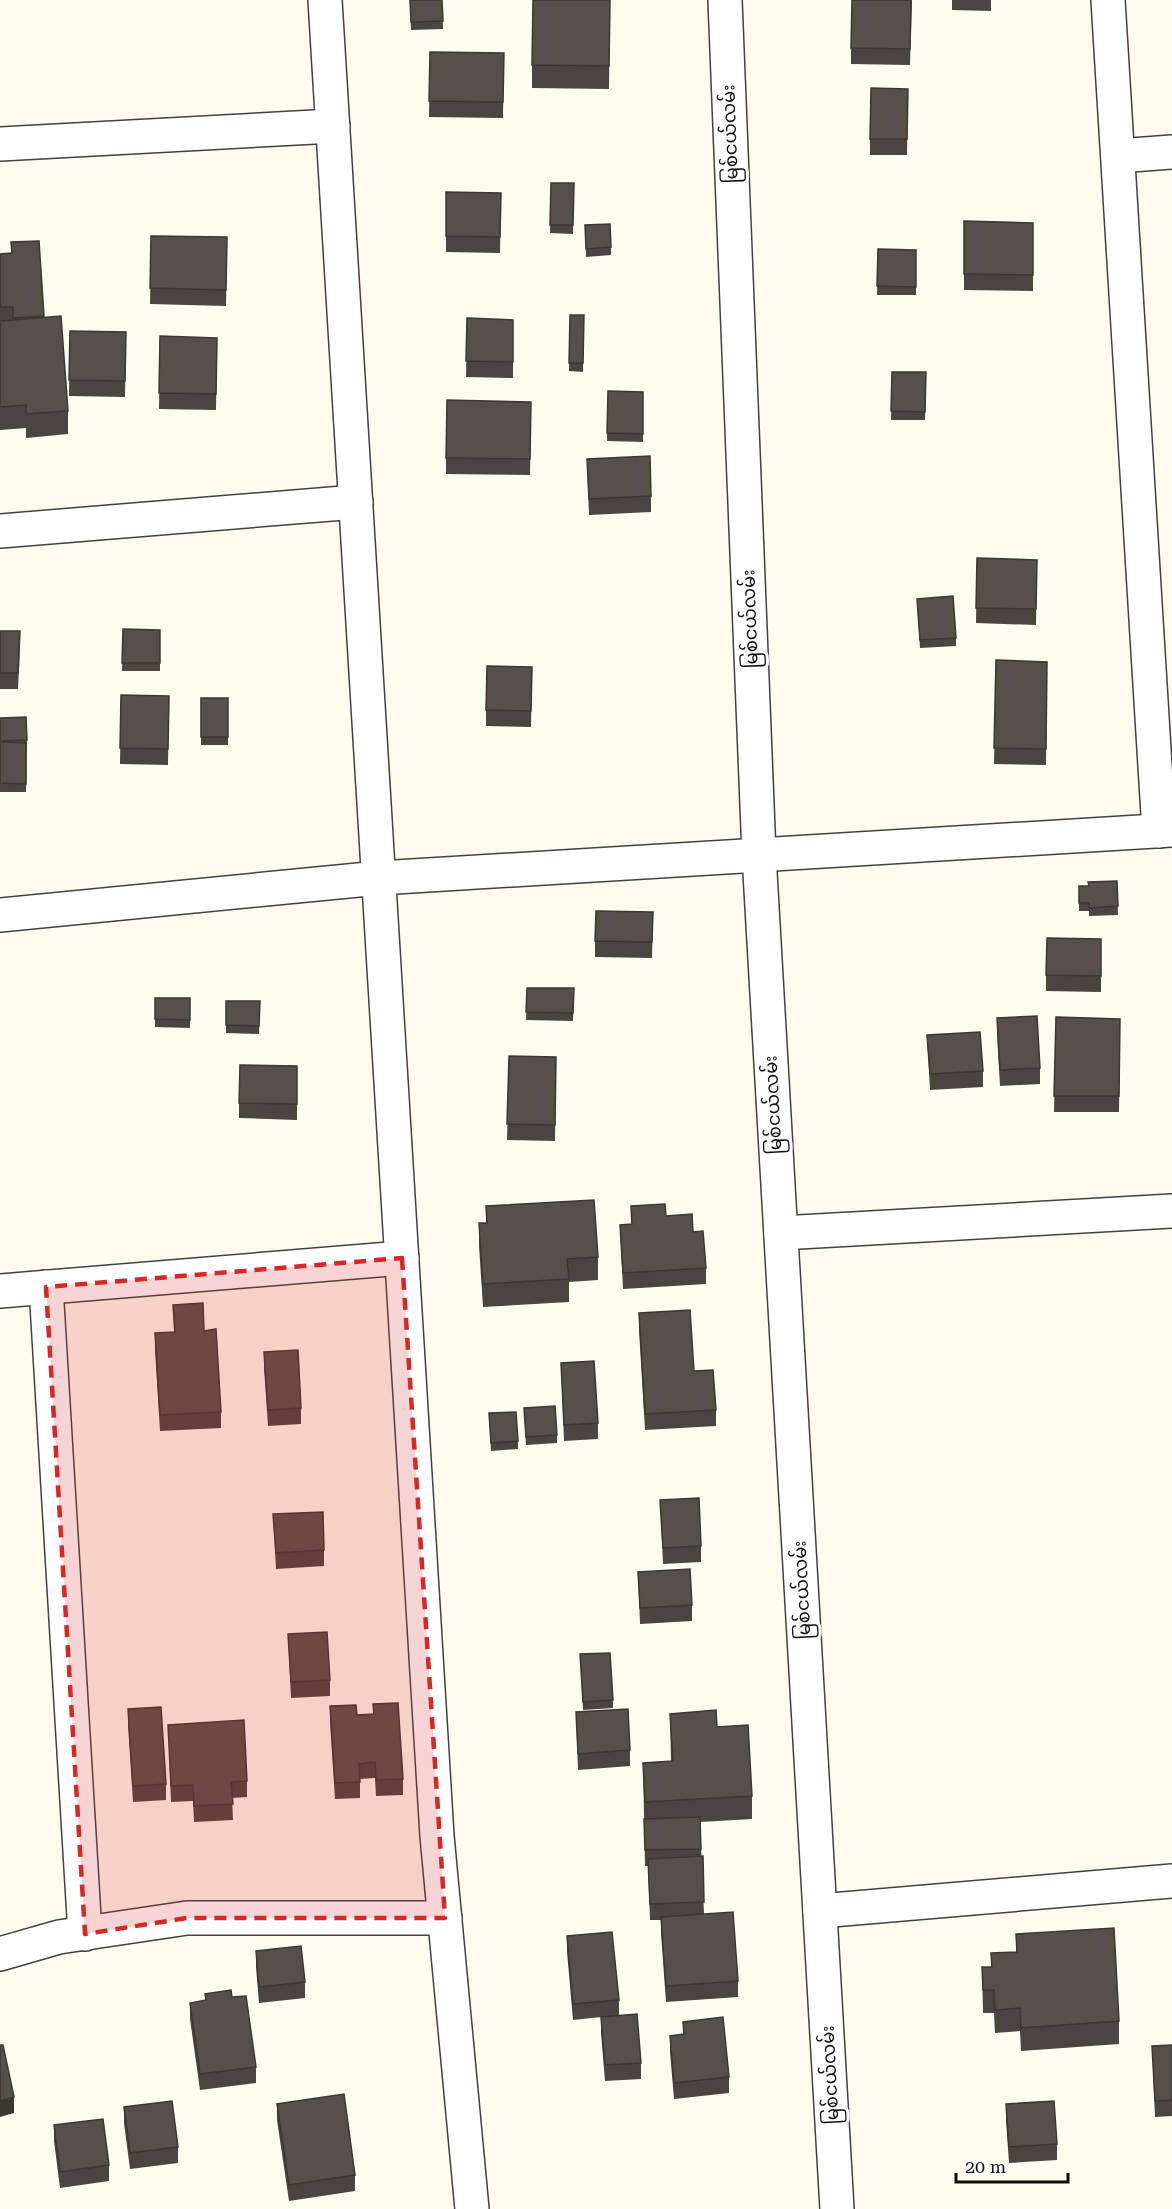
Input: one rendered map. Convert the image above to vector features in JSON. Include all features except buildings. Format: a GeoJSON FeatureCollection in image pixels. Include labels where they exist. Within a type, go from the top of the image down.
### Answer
{"type":"FeatureCollection","features":[{"type":"Feature","properties":{"kind":"street"},"geometry":{"type":"LineString","coordinates":[[325,0],[437,1836],[472,2209]]}},
{"type":"Feature","properties":{"kind":"street","name":"မြစ်ငယ်လမ်း"},"geometry":{"type":"LineString","coordinates":[[725,0],[759,855],[837,2209]]}},
{"type":"Feature","properties":{"kind":"street"},"geometry":{"type":"LineString","coordinates":[[0,915],[379,878],[1166,831],[1108,0]]}},
{"type":"Feature","properties":{"kind":"street"},"geometry":{"type":"LineString","coordinates":[[0,144],[333,126]]}},
{"type":"Feature","properties":{"kind":"street"},"geometry":{"type":"LineString","coordinates":[[1118,156],[1172,152]]}},
{"type":"Feature","properties":{"kind":"street"},"geometry":{"type":"LineString","coordinates":[[0,531],[356,502]]}},
{"type":"Feature","properties":{"kind":"street"},"geometry":{"type":"LineString","coordinates":[[781,1233],[1172,1211]]}},
{"type":"Feature","properties":{"kind":"street"},"geometry":{"type":"LineString","coordinates":[[0,1291],[402,1258]]}},
{"type":"Feature","properties":{"kind":"street"},"geometry":{"type":"LineString","coordinates":[[46,1287],[85,1934]]}},
{"type":"Feature","properties":{"kind":"street"},"geometry":{"type":"LineString","coordinates":[[820,1911],[1172,1881]]}},
{"type":"Feature","properties":{"kind":"street"},"geometry":{"type":"LineString","coordinates":[[0,1954],[59,1937],[187,1918],[445,1918]]}},
{"type":"Feature","properties":{"kind":"highlighted area"},"geometry":{"type":"Polygon","coordinates":[[[402,1258],[445,1918],[187,1918],[85,1934],[46,1287],[402,1258]]]}}]}
